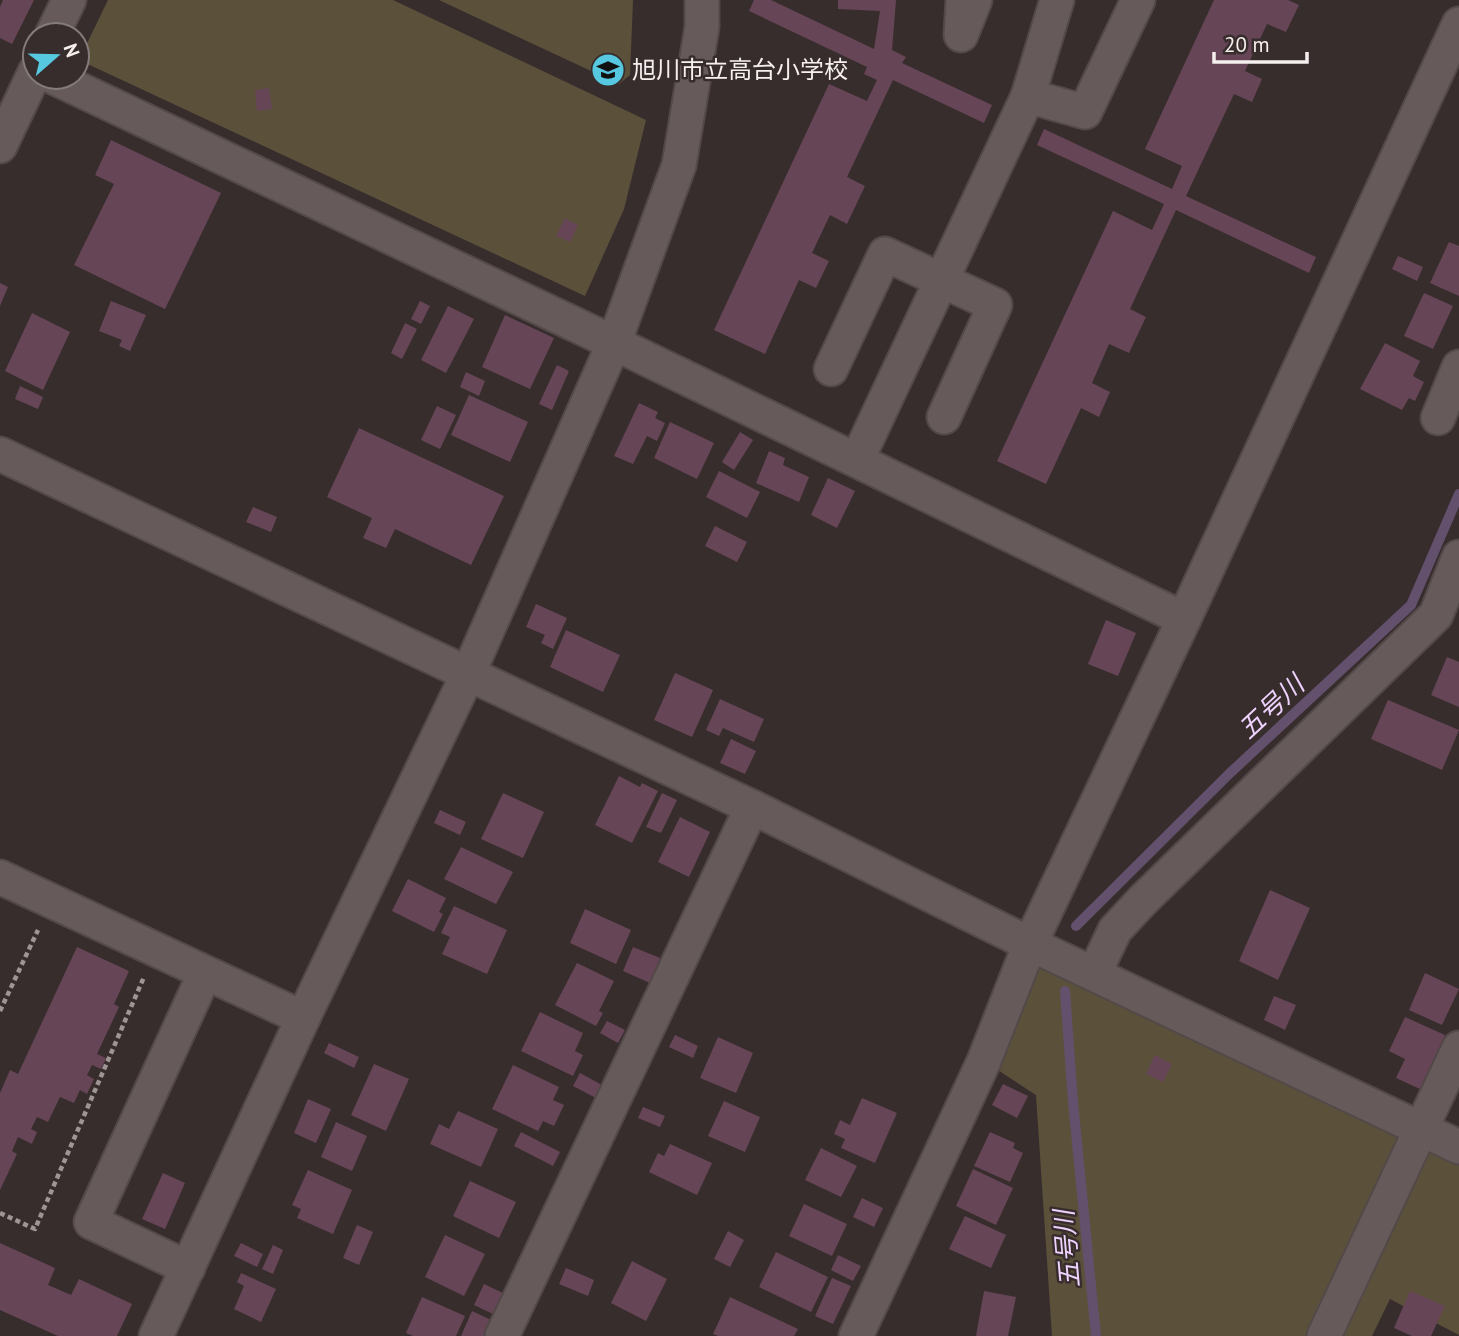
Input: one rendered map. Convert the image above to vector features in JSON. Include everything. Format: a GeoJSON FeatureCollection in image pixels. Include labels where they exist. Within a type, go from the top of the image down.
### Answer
{"type":"FeatureCollection","features":[{"type":"Feature","properties":{"kind":"street"},"geometry":{"type":"LineString","coordinates":[[59,21],[69,0]]}},
{"type":"Feature","properties":{"kind":"street"},"geometry":{"type":"LineString","coordinates":[[156,1336],[303,1018],[468,674],[614,343],[679,165],[702,27],[702,0]]}},
{"type":"Feature","properties":{"kind":"street"},"geometry":{"type":"LineString","coordinates":[[962,0],[961,35],[975,0]]}},
{"type":"Feature","properties":{"kind":"street"},"geometry":{"type":"LineString","coordinates":[[857,460],[1027,96],[1057,0]]}},
{"type":"Feature","properties":{"kind":"street"},"geometry":{"type":"LineString","coordinates":[[1027,96],[1085,112],[1138,0]]}},
{"type":"Feature","properties":{"kind":"street"},"geometry":{"type":"LineString","coordinates":[[856,1336],[984,1061],[1030,944],[1184,619],[1459,24]]}},
{"type":"Feature","properties":{"kind":"street"},"geometry":{"type":"LineString","coordinates":[[0,146],[26,91]]}},
{"type":"Feature","properties":{"kind":"street"},"geometry":{"type":"LineString","coordinates":[[83,91],[614,343],[1184,619]]}},
{"type":"Feature","properties":{"kind":"street"},"geometry":{"type":"LineString","coordinates":[[831,369],[885,254],[995,305],[944,417]]}},
{"type":"Feature","properties":{"kind":"street"},"geometry":{"type":"LineString","coordinates":[[1438,418],[1459,367]]}},
{"type":"Feature","properties":{"kind":"street"},"geometry":{"type":"LineString","coordinates":[[0,454],[752,807],[1030,944],[1459,1147]]}},
{"type":"Feature","properties":{"kind":"street"},"geometry":{"type":"LineString","coordinates":[[1094,974],[1115,930],[1143,900],[1436,615],[1459,557]]}},
{"type":"Feature","properties":{"kind":"street"},"geometry":{"type":"LineString","coordinates":[[502,1336],[752,807]]}},
{"type":"Feature","properties":{"kind":"street"},"geometry":{"type":"LineString","coordinates":[[2,883],[303,1018]]}},
{"type":"Feature","properties":{"kind":"street"},"geometry":{"type":"LineString","coordinates":[[188,1268],[91,1222],[205,973]]}},
{"type":"Feature","properties":{"kind":"street"},"geometry":{"type":"LineString","coordinates":[[1324,1336],[1459,1048]]}},
{"type":"Feature","properties":{"kind":"path"},"geometry":{"type":"LineString","coordinates":[[0,1011],[42,921]]}},
{"type":"Feature","properties":{"kind":"path"},"geometry":{"type":"LineString","coordinates":[[0,1213],[35,1228],[156,951]]}},
{"type":"Feature","properties":{"kind":"shaded area"},"geometry":{"type":"Polygon","coordinates":[[[108,0],[393,0],[646,120],[624,209],[585,296],[91,66],[91,35],[108,0]]]}},
{"type":"Feature","properties":{"kind":"shaded area","name":"旭川市立高台小学校"},"geometry":{"type":"Polygon","coordinates":[[[439,0],[633,0],[630,75],[619,84],[439,0]]]}},
{"type":"Feature","properties":{"kind":"shaded area"},"geometry":{"type":"Polygon","coordinates":[[[1030,944],[1459,1146],[1459,1335],[1390,1299],[1372,1336],[1052,1336],[1036,1095],[984,1061],[1030,944]]]}},
{"type":"Feature","properties":{"kind":"building"},"geometry":{"type":"Polygon","coordinates":[[[3,0],[34,0],[24,21],[21,21],[12,44],[0,38],[0,7],[3,0]]]}},
{"type":"Feature","properties":{"kind":"building"},"geometry":{"type":"Polygon","coordinates":[[[754,0],[771,0],[874,49],[880,11],[838,9],[838,0],[896,0],[892,50],[906,57],[902,63],[992,105],[984,123],[893,80],[847,177],[865,186],[847,224],[830,215],[812,253],[829,261],[816,288],[799,280],[765,354],[714,330],[829,84],[867,101],[877,80],[864,74],[867,67],[749,11],[754,0]]]}},
{"type":"Feature","properties":{"kind":"building"},"geometry":{"type":"Polygon","coordinates":[[[1214,0],[1288,0],[1299,5],[1286,32],[1267,24],[1245,71],[1262,79],[1252,102],[1234,94],[1186,196],[1316,257],[1309,273],[1176,210],[1130,309],[1146,317],[1129,353],[1109,344],[1092,383],[1110,392],[1099,417],[1081,408],[1046,484],[997,461],[1113,211],[1152,230],[1164,204],[1037,145],[1044,129],[1172,189],[1182,166],[1145,149],[1214,0]]]}},
{"type":"Feature","properties":{"kind":"building"},"geometry":{"type":"Polygon","coordinates":[[[269,88],[272,109],[257,111],[255,90],[269,88]]]}},
{"type":"Feature","properties":{"kind":"building"},"geometry":{"type":"Polygon","coordinates":[[[111,140],[221,193],[165,309],[74,265],[114,184],[95,175],[111,140]]]}},
{"type":"Feature","properties":{"kind":"building"},"geometry":{"type":"Polygon","coordinates":[[[565,218],[578,225],[570,242],[556,236],[565,218]]]}},
{"type":"Feature","properties":{"kind":"building"},"geometry":{"type":"Polygon","coordinates":[[[1449,242],[1459,246],[1459,296],[1430,283],[1449,242]]]}},
{"type":"Feature","properties":{"kind":"building"},"geometry":{"type":"Polygon","coordinates":[[[1398,256],[1423,267],[1417,281],[1392,269],[1398,256]]]}},
{"type":"Feature","properties":{"kind":"building"},"geometry":{"type":"Polygon","coordinates":[[[0,283],[8,287],[0,306],[0,283]]]}},
{"type":"Feature","properties":{"kind":"building"},"geometry":{"type":"Polygon","coordinates":[[[1424,293],[1453,306],[1433,349],[1404,336],[1424,293]]]}},
{"type":"Feature","properties":{"kind":"building"},"geometry":{"type":"Polygon","coordinates":[[[111,301],[146,315],[130,351],[119,346],[122,340],[99,331],[111,301]]]}},
{"type":"Feature","properties":{"kind":"building"},"geometry":{"type":"Polygon","coordinates":[[[420,301],[430,306],[421,324],[411,319],[420,301]]]}},
{"type":"Feature","properties":{"kind":"building"},"geometry":{"type":"Polygon","coordinates":[[[448,306],[474,319],[446,373],[421,360],[448,306]]]}},
{"type":"Feature","properties":{"kind":"building"},"geometry":{"type":"Polygon","coordinates":[[[32,313],[70,332],[43,390],[5,371],[32,313]]]}},
{"type":"Feature","properties":{"kind":"building"},"geometry":{"type":"Polygon","coordinates":[[[505,315],[554,338],[530,389],[482,367],[505,315]]]}},
{"type":"Feature","properties":{"kind":"building"},"geometry":{"type":"Polygon","coordinates":[[[405,323],[417,329],[402,359],[391,353],[405,323]]]}},
{"type":"Feature","properties":{"kind":"building"},"geometry":{"type":"Polygon","coordinates":[[[1385,343],[1420,361],[1413,376],[1424,382],[1415,401],[1409,398],[1402,410],[1360,389],[1385,343]]]}},
{"type":"Feature","properties":{"kind":"building"},"geometry":{"type":"Polygon","coordinates":[[[557,365],[569,371],[552,410],[539,404],[557,365]]]}},
{"type":"Feature","properties":{"kind":"building"},"geometry":{"type":"Polygon","coordinates":[[[466,372],[485,381],[479,396],[460,387],[466,372]]]}},
{"type":"Feature","properties":{"kind":"building"},"geometry":{"type":"Polygon","coordinates":[[[20,386],[43,397],[38,409],[15,399],[20,386]]]}},
{"type":"Feature","properties":{"kind":"building"},"geometry":{"type":"Polygon","coordinates":[[[469,395],[528,422],[510,462],[451,435],[469,395]]]}},
{"type":"Feature","properties":{"kind":"building"},"geometry":{"type":"Polygon","coordinates":[[[639,403],[658,412],[655,418],[665,423],[657,441],[647,436],[633,464],[614,456],[639,403]]]}},
{"type":"Feature","properties":{"kind":"building"},"geometry":{"type":"Polygon","coordinates":[[[437,406],[456,415],[440,449],[421,440],[437,406]]]}},
{"type":"Feature","properties":{"kind":"building"},"geometry":{"type":"Polygon","coordinates":[[[670,422],[714,443],[697,479],[654,458],[670,422]]]}},
{"type":"Feature","properties":{"kind":"building"},"geometry":{"type":"Polygon","coordinates":[[[359,428],[504,496],[471,565],[395,529],[386,548],[363,538],[372,518],[327,497],[359,428]]]}},
{"type":"Feature","properties":{"kind":"building"},"geometry":{"type":"Polygon","coordinates":[[[740,432],[753,440],[734,470],[722,462],[740,432]]]}},
{"type":"Feature","properties":{"kind":"building"},"geometry":{"type":"Polygon","coordinates":[[[769,451],[785,458],[783,465],[809,477],[799,502],[756,483],[769,451]]]}},
{"type":"Feature","properties":{"kind":"building"},"geometry":{"type":"Polygon","coordinates":[[[719,471],[760,492],[747,518],[706,497],[719,471]]]}},
{"type":"Feature","properties":{"kind":"building"},"geometry":{"type":"Polygon","coordinates":[[[828,478],[855,491],[837,528],[811,515],[828,478]]]}},
{"type":"Feature","properties":{"kind":"building"},"geometry":{"type":"Polygon","coordinates":[[[253,507],[277,517],[271,532],[246,522],[253,507]]]}},
{"type":"Feature","properties":{"kind":"building"},"geometry":{"type":"Polygon","coordinates":[[[715,526],[747,542],[737,562],[705,546],[715,526]]]}},
{"type":"Feature","properties":{"kind":"building"},"geometry":{"type":"Polygon","coordinates":[[[536,604],[567,618],[553,649],[541,643],[545,635],[526,627],[536,604]]]}},
{"type":"Feature","properties":{"kind":"building"},"geometry":{"type":"Polygon","coordinates":[[[1106,620],[1136,633],[1118,676],[1088,664],[1106,620]]]}},
{"type":"Feature","properties":{"kind":"building"},"geometry":{"type":"Polygon","coordinates":[[[566,630],[620,655],[603,692],[550,667],[566,630]]]}},
{"type":"Feature","properties":{"kind":"building"},"geometry":{"type":"Polygon","coordinates":[[[1447,657],[1459,662],[1459,707],[1431,695],[1447,657]]]}},
{"type":"Feature","properties":{"kind":"building"},"geometry":{"type":"Polygon","coordinates":[[[675,673],[713,690],[692,737],[654,720],[675,673]]]}},
{"type":"Feature","properties":{"kind":"building"},"geometry":{"type":"Polygon","coordinates":[[[720,699],[764,719],[754,742],[723,728],[719,736],[706,730],[720,699]]]}},
{"type":"Feature","properties":{"kind":"building"},"geometry":{"type":"Polygon","coordinates":[[[1388,700],[1459,730],[1442,770],[1371,739],[1388,700]]]}},
{"type":"Feature","properties":{"kind":"building"},"geometry":{"type":"Polygon","coordinates":[[[731,739],[756,751],[745,774],[720,763],[731,739]]]}},
{"type":"Feature","properties":{"kind":"building"},"geometry":{"type":"Polygon","coordinates":[[[619,776],[640,787],[642,783],[658,791],[632,843],[595,825],[619,776]]]}},
{"type":"Feature","properties":{"kind":"building"},"geometry":{"type":"Polygon","coordinates":[[[503,793],[544,812],[523,858],[481,839],[503,793]]]}},
{"type":"Feature","properties":{"kind":"building"},"geometry":{"type":"Polygon","coordinates":[[[662,793],[677,800],[661,833],[646,827],[662,793]]]}},
{"type":"Feature","properties":{"kind":"building"},"geometry":{"type":"Polygon","coordinates":[[[440,810],[466,822],[460,835],[434,823],[440,810]]]}},
{"type":"Feature","properties":{"kind":"building"},"geometry":{"type":"Polygon","coordinates":[[[680,817],[710,832],[689,877],[658,862],[680,817]]]}},
{"type":"Feature","properties":{"kind":"building"},"geometry":{"type":"Polygon","coordinates":[[[461,847],[513,872],[496,904],[444,879],[461,847]]]}},
{"type":"Feature","properties":{"kind":"building"},"geometry":{"type":"Polygon","coordinates":[[[408,879],[446,898],[439,912],[443,914],[434,932],[392,911],[408,879]]]}},
{"type":"Feature","properties":{"kind":"building"},"geometry":{"type":"Polygon","coordinates":[[[1270,890],[1310,908],[1278,980],[1239,961],[1270,890]]]}},
{"type":"Feature","properties":{"kind":"building"},"geometry":{"type":"Polygon","coordinates":[[[454,906],[507,930],[487,974],[442,954],[450,937],[441,933],[454,906]]]}},
{"type":"Feature","properties":{"kind":"building"},"geometry":{"type":"Polygon","coordinates":[[[585,909],[631,930],[616,964],[570,943],[585,909]]]}},
{"type":"Feature","properties":{"kind":"building"},"geometry":{"type":"Polygon","coordinates":[[[77,947],[129,971],[114,1004],[119,1007],[97,1054],[106,1058],[101,1069],[92,1065],[87,1075],[94,1079],[87,1094],[80,1090],[74,1103],[60,1097],[48,1122],[37,1117],[31,1129],[37,1132],[32,1144],[18,1137],[12,1151],[17,1154],[0,1190],[0,1093],[10,1070],[18,1074],[77,947]]]}},
{"type":"Feature","properties":{"kind":"building"},"geometry":{"type":"Polygon","coordinates":[[[633,947],[660,958],[650,983],[623,971],[633,947]]]}},
{"type":"Feature","properties":{"kind":"building"},"geometry":{"type":"Polygon","coordinates":[[[577,963],[614,981],[599,1011],[603,1013],[596,1026],[555,1005],[577,963]]]}},
{"type":"Feature","properties":{"kind":"building"},"geometry":{"type":"Polygon","coordinates":[[[1425,973],[1459,989],[1442,1025],[1409,1010],[1425,973]]]}},
{"type":"Feature","properties":{"kind":"building"},"geometry":{"type":"Polygon","coordinates":[[[1274,996],[1296,1005],[1285,1030],[1264,1020],[1274,996]]]}},
{"type":"Feature","properties":{"kind":"building"},"geometry":{"type":"Polygon","coordinates":[[[540,1012],[583,1033],[575,1051],[583,1055],[573,1076],[521,1051],[540,1012]]]}},
{"type":"Feature","properties":{"kind":"building"},"geometry":{"type":"Polygon","coordinates":[[[1405,1017],[1445,1035],[1420,1089],[1396,1078],[1405,1059],[1389,1051],[1405,1017]]]}},
{"type":"Feature","properties":{"kind":"building"},"geometry":{"type":"Polygon","coordinates":[[[607,1021],[625,1030],[618,1043],[600,1033],[607,1021]]]}},
{"type":"Feature","properties":{"kind":"building"},"geometry":{"type":"Polygon","coordinates":[[[675,1035],[698,1046],[693,1058],[669,1047],[675,1035]]]}},
{"type":"Feature","properties":{"kind":"building"},"geometry":{"type":"Polygon","coordinates":[[[718,1037],[753,1053],[736,1093],[700,1078],[718,1037]]]}},
{"type":"Feature","properties":{"kind":"building"},"geometry":{"type":"Polygon","coordinates":[[[329,1043],[359,1057],[354,1068],[324,1053],[329,1043]]]}},
{"type":"Feature","properties":{"kind":"building"},"geometry":{"type":"Polygon","coordinates":[[[1155,1055],[1172,1064],[1163,1082],[1146,1074],[1155,1055]]]}},
{"type":"Feature","properties":{"kind":"building"},"geometry":{"type":"Polygon","coordinates":[[[374,1064],[409,1079],[386,1131],[351,1115],[374,1064]]]}},
{"type":"Feature","properties":{"kind":"building"},"geometry":{"type":"Polygon","coordinates":[[[513,1065],[559,1087],[553,1100],[564,1105],[554,1126],[543,1121],[538,1131],[492,1109],[513,1065]]]}},
{"type":"Feature","properties":{"kind":"building"},"geometry":{"type":"Polygon","coordinates":[[[580,1073],[602,1085],[596,1098],[573,1086],[580,1073]]]}},
{"type":"Feature","properties":{"kind":"building"},"geometry":{"type":"Polygon","coordinates":[[[1003,1084],[1028,1096],[1017,1118],[992,1105],[1003,1084]]]}},
{"type":"Feature","properties":{"kind":"building"},"geometry":{"type":"Polygon","coordinates":[[[862,1098],[897,1113],[875,1163],[841,1148],[845,1139],[834,1134],[840,1120],[850,1125],[862,1098]]]}},
{"type":"Feature","properties":{"kind":"building"},"geometry":{"type":"Polygon","coordinates":[[[308,1099],[331,1109],[316,1143],[294,1133],[308,1099]]]}},
{"type":"Feature","properties":{"kind":"building"},"geometry":{"type":"Polygon","coordinates":[[[724,1101],[760,1117],[745,1152],[708,1136],[724,1101]]]}},
{"type":"Feature","properties":{"kind":"building"},"geometry":{"type":"Polygon","coordinates":[[[643,1107],[665,1116],[660,1127],[638,1118],[643,1107]]]}},
{"type":"Feature","properties":{"kind":"building"},"geometry":{"type":"Polygon","coordinates":[[[458,1111],[498,1129],[481,1167],[430,1144],[439,1124],[449,1129],[458,1111]]]}},
{"type":"Feature","properties":{"kind":"building"},"geometry":{"type":"Polygon","coordinates":[[[336,1122],[367,1136],[352,1171],[321,1157],[336,1122]]]}},
{"type":"Feature","properties":{"kind":"building"},"geometry":{"type":"Polygon","coordinates":[[[521,1132],[560,1152],[553,1166],[514,1146],[521,1132]]]}},
{"type":"Feature","properties":{"kind":"building"},"geometry":{"type":"Polygon","coordinates":[[[990,1132],[1015,1143],[1013,1148],[1023,1153],[1010,1182],[974,1166],[990,1132]]]}},
{"type":"Feature","properties":{"kind":"building"},"geometry":{"type":"Polygon","coordinates":[[[670,1144],[712,1163],[697,1195],[649,1172],[658,1153],[664,1156],[670,1144]]]}},
{"type":"Feature","properties":{"kind":"building"},"geometry":{"type":"Polygon","coordinates":[[[821,1148],[857,1166],[841,1197],[805,1180],[821,1148]]]}},
{"type":"Feature","properties":{"kind":"building"},"geometry":{"type":"Polygon","coordinates":[[[973,1169],[1013,1188],[996,1225],[956,1206],[973,1169]]]}},
{"type":"Feature","properties":{"kind":"building"},"geometry":{"type":"Polygon","coordinates":[[[308,1170],[352,1190],[333,1234],[297,1218],[301,1209],[292,1205],[308,1170]]]}},
{"type":"Feature","properties":{"kind":"building"},"geometry":{"type":"Polygon","coordinates":[[[163,1173],[185,1183],[165,1229],[142,1219],[163,1173]]]}},
{"type":"Feature","properties":{"kind":"building"},"geometry":{"type":"Polygon","coordinates":[[[470,1181],[516,1202],[499,1238],[453,1216],[470,1181]]]}},
{"type":"Feature","properties":{"kind":"building"},"geometry":{"type":"Polygon","coordinates":[[[862,1198],[883,1208],[874,1227],[853,1217],[862,1198]]]}},
{"type":"Feature","properties":{"kind":"building"},"geometry":{"type":"Polygon","coordinates":[[[804,1204],[847,1224],[832,1256],[789,1236],[804,1204]]]}},
{"type":"Feature","properties":{"kind":"building"},"geometry":{"type":"Polygon","coordinates":[[[965,1216],[1006,1235],[991,1268],[949,1249],[965,1216]]]}},
{"type":"Feature","properties":{"kind":"building"},"geometry":{"type":"Polygon","coordinates":[[[357,1225],[373,1232],[359,1265],[343,1258],[357,1225]]]}},
{"type":"Feature","properties":{"kind":"building"},"geometry":{"type":"Polygon","coordinates":[[[728,1231],[744,1240],[730,1267],[714,1259],[728,1231]]]}},
{"type":"Feature","properties":{"kind":"building"},"geometry":{"type":"Polygon","coordinates":[[[445,1235],[485,1254],[464,1296],[425,1277],[445,1235]]]}},
{"type":"Feature","properties":{"kind":"building"},"geometry":{"type":"Polygon","coordinates":[[[0,1243],[55,1268],[48,1285],[71,1295],[79,1279],[132,1304],[117,1336],[58,1336],[0,1310],[0,1243]]]}},
{"type":"Feature","properties":{"kind":"building"},"geometry":{"type":"Polygon","coordinates":[[[241,1243],[263,1254],[257,1267],[234,1256],[241,1243]]]}},
{"type":"Feature","properties":{"kind":"building"},"geometry":{"type":"Polygon","coordinates":[[[273,1245],[283,1250],[273,1274],[262,1269],[273,1245]]]}},
{"type":"Feature","properties":{"kind":"building"},"geometry":{"type":"Polygon","coordinates":[[[776,1252],[828,1277],[811,1312],[759,1287],[776,1252]]]}},
{"type":"Feature","properties":{"kind":"building"},"geometry":{"type":"Polygon","coordinates":[[[838,1255],[861,1266],[853,1281],[831,1270],[838,1255]]]}},
{"type":"Feature","properties":{"kind":"building"},"geometry":{"type":"Polygon","coordinates":[[[632,1261],[667,1279],[646,1321],[611,1303],[632,1261]]]}},
{"type":"Feature","properties":{"kind":"building"},"geometry":{"type":"Polygon","coordinates":[[[566,1268],[594,1280],[588,1296],[559,1284],[566,1268]]]}},
{"type":"Feature","properties":{"kind":"building"},"geometry":{"type":"Polygon","coordinates":[[[241,1273],[276,1289],[261,1322],[234,1309],[244,1286],[237,1282],[241,1273]]]}},
{"type":"Feature","properties":{"kind":"building"},"geometry":{"type":"Polygon","coordinates":[[[832,1278],[851,1286],[833,1324],[815,1316],[832,1278]]]}},
{"type":"Feature","properties":{"kind":"building"},"geometry":{"type":"Polygon","coordinates":[[[484,1284],[505,1294],[495,1315],[474,1305],[484,1284]]]}},
{"type":"Feature","properties":{"kind":"building"},"geometry":{"type":"Polygon","coordinates":[[[984,1291],[1016,1297],[1008,1336],[976,1336],[984,1291]]]}},
{"type":"Feature","properties":{"kind":"building"},"geometry":{"type":"Polygon","coordinates":[[[1410,1291],[1445,1306],[1431,1336],[1412,1336],[1394,1328],[1410,1291]]]}},
{"type":"Feature","properties":{"kind":"building"},"geometry":{"type":"Polygon","coordinates":[[[422,1297],[465,1316],[456,1336],[413,1336],[406,1333],[422,1297]]]}},
{"type":"Feature","properties":{"kind":"building"},"geometry":{"type":"Polygon","coordinates":[[[730,1297],[798,1329],[794,1336],[713,1334],[730,1297]]]}},
{"type":"Feature","properties":{"kind":"building"},"geometry":{"type":"Polygon","coordinates":[[[472,1311],[491,1320],[484,1336],[461,1336],[472,1311]]]}},
{"type":"Feature","properties":{"kind":"waterway","name":"五号川"},"geometry":{"type":"LineString","coordinates":[[1076,926],[1230,773],[1411,605],[1459,494]]}},
{"type":"Feature","properties":{"kind":"waterway","name":"五号川"},"geometry":{"type":"LineString","coordinates":[[1065,991],[1096,1336]]}},
{"type":"Feature","properties":{"kind":"place","name":"旭川市立高台小学校"},"geometry":{"type":"Point","coordinates":[608,70]}}]}
